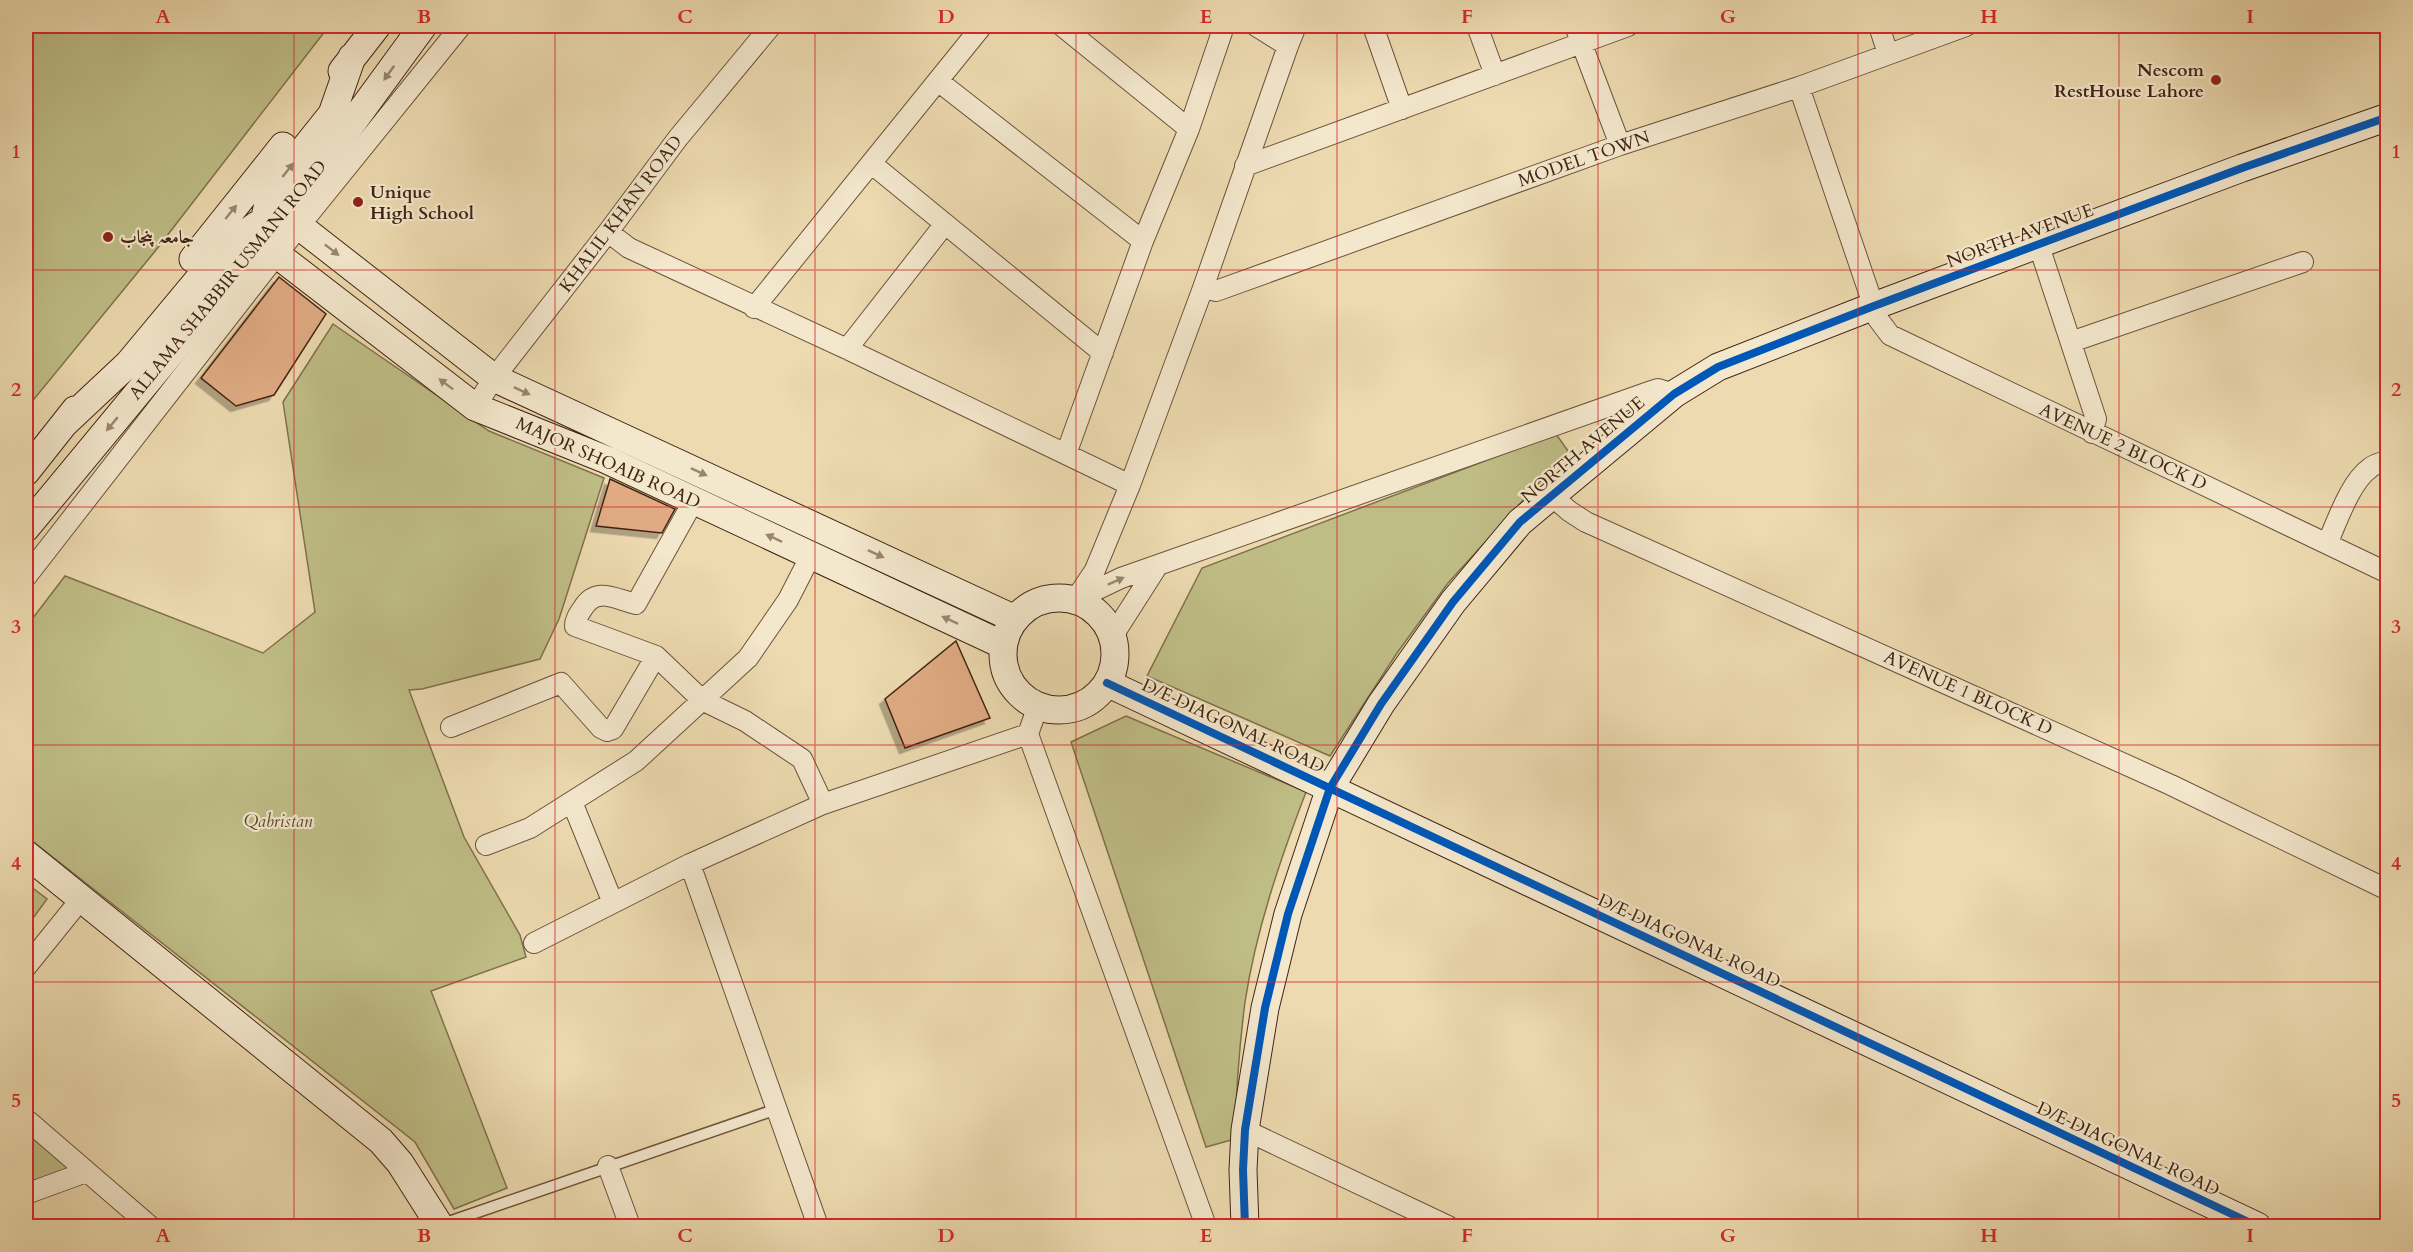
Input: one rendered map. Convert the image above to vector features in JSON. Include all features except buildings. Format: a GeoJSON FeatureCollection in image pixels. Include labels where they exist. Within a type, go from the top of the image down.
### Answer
{"type":"FeatureCollection","features":[{"type":"Feature","properties":{"kind":"street"},"geometry":{"type":"LineString","coordinates":[[26,472],[377,26]]}},
{"type":"Feature","properties":{"kind":"street","name":"ALLAMA SHABBIR USMANI ROAD"},"geometry":{"type":"LineString","coordinates":[[26,528],[277,232],[423,26]]}},
{"type":"Feature","properties":{"kind":"street"},"geometry":{"type":"LineString","coordinates":[[26,577],[277,232],[461,26]]}},
{"type":"Feature","properties":{"kind":"street","name":"KHALIL KHAN ROAD"},"geometry":{"type":"LineString","coordinates":[[475,406],[678,138],[771,26]]}},
{"type":"Feature","properties":{"kind":"street"},"geometry":{"type":"LineString","coordinates":[[754,308],[982,26]]}},
{"type":"Feature","properties":{"kind":"street"},"geometry":{"type":"LineString","coordinates":[[1062,26],[1189,129]]}},
{"type":"Feature","properties":{"kind":"street"},"geometry":{"type":"LineString","coordinates":[[1066,454],[1143,241],[1189,129],[1224,26]]}},
{"type":"Feature","properties":{"kind":"street"},"geometry":{"type":"LineString","coordinates":[[1256,26],[1288,46]]}},
{"type":"Feature","properties":{"kind":"street"},"geometry":{"type":"LineString","coordinates":[[1075,600],[1095,570],[1130,485],[1296,26]]}},
{"type":"Feature","properties":{"kind":"street"},"geometry":{"type":"LineString","coordinates":[[1373,26],[1402,109]]}},
{"type":"Feature","properties":{"kind":"street"},"geometry":{"type":"LineString","coordinates":[[1477,26],[1495,75]]}},
{"type":"Feature","properties":{"kind":"street"},"geometry":{"type":"LineString","coordinates":[[1245,166],[1495,75],[1578,34],[1628,26]]}},
{"type":"Feature","properties":{"kind":"street"},"geometry":{"type":"LineString","coordinates":[[1879,26],[1888,54]]}},
{"type":"Feature","properties":{"kind":"street","name":"MODEL TOWN"},"geometry":{"type":"LineString","coordinates":[[1203,288],[1216,291],[1620,145],[1799,87],[1966,26]]}},
{"type":"Feature","properties":{"kind":"street"},"geometry":{"type":"LineString","coordinates":[[1578,34],[1620,145]]}},
{"type":"Feature","properties":{"kind":"street"},"geometry":{"type":"LineString","coordinates":[[277,232],[267,204],[277,183],[332,114],[352,57]]}},
{"type":"Feature","properties":{"kind":"street"},"geometry":{"type":"LineString","coordinates":[[938,81],[1143,241]]}},
{"type":"Feature","properties":{"kind":"street","name":"AVENUE 2 BLOCK D"},"geometry":{"type":"LineString","coordinates":[[1799,87],[1878,319],[1890,335],[2388,573]]}},
{"type":"Feature","properties":{"kind":"street","name":"NORTH AVENUE"},"geometry":{"type":"LineString","coordinates":[[1245,1227],[1243,1170],[1245,1130],[1267,998],[1288,914],[1330,788],[1381,704],[1453,602],[1520,522],[1674,394],[1718,367],[2242,168],[2388,117]]}},
{"type":"Feature","properties":{"kind":"street"},"geometry":{"type":"LineString","coordinates":[[872,164],[1103,353]]}},
{"type":"Feature","properties":{"kind":"street"},"geometry":{"type":"LineString","coordinates":[[847,349],[944,225]]}},
{"type":"Feature","properties":{"kind":"street"},"geometry":{"type":"LineString","coordinates":[[63,424],[129,363],[223,250],[245,232],[277,232]]}},
{"type":"Feature","properties":{"kind":"street","name":"MAJOR SHOAIB ROAD"},"geometry":{"type":"LineString","coordinates":[[277,232],[494,378],[1015,619]]}},
{"type":"Feature","properties":{"kind":"street","name":"MAJOR SHOAIB ROAD"},"geometry":{"type":"LineString","coordinates":[[277,232],[475,406],[607,460],[1003,645]]}},
{"type":"Feature","properties":{"kind":"street"},"geometry":{"type":"LineString","coordinates":[[608,232],[629,248],[754,308],[847,349],[1130,485]]}},
{"type":"Feature","properties":{"kind":"street"},"geometry":{"type":"LineString","coordinates":[[2039,246],[2096,419],[2092,433]]}},
{"type":"Feature","properties":{"kind":"street"},"geometry":{"type":"LineString","coordinates":[[2071,342],[2304,262]]}},
{"type":"Feature","properties":{"kind":"street"},"geometry":{"type":"LineString","coordinates":[[1075,600],[1121,578],[1648,392],[1658,389],[1674,394]]}},
{"type":"Feature","properties":{"kind":"street"},"geometry":{"type":"LineString","coordinates":[[2327,544],[2353,488],[2370,467],[2388,460]]}},
{"type":"Feature","properties":{"kind":"street","name":"AVENUE 1 BLOCK D"},"geometry":{"type":"LineString","coordinates":[[1551,495],[1586,522],[2171,785],[2388,890]]}},
{"type":"Feature","properties":{"kind":"street"},"geometry":{"type":"LineString","coordinates":[[694,500],[636,604],[593,595],[588,599],[574,626],[656,656],[702,700],[745,721],[801,759],[823,804]]}},
{"type":"Feature","properties":{"kind":"street"},"geometry":{"type":"LineString","coordinates":[[486,845],[530,828],[636,761],[748,658],[788,600],[811,555]]}},
{"type":"Feature","properties":{"kind":"street"},"geometry":{"type":"LineString","coordinates":[[1112,637],[1158,565]]}},
{"type":"Feature","properties":{"kind":"street"},"geometry":{"type":"LineString","coordinates":[[1059,598],[1075,600],[1091,608],[1104,621],[1112,637],[1115,652],[1113,668],[1107,683],[1097,695],[1077,706],[1054,710],[1038,706],[1025,699],[1006,675],[1003,660],[1003,645],[1007,631],[1015,619],[1027,608],[1042,600],[1059,598]]}},
{"type":"Feature","properties":{"kind":"street"},"geometry":{"type":"LineString","coordinates":[[451,727],[561,683],[600,728],[607,731],[614,729],[656,656]]}},
{"type":"Feature","properties":{"kind":"street","name":"D/E DIAGONAL ROAD"},"geometry":{"type":"LineString","coordinates":[[1107,683],[2257,1227]]}},
{"type":"Feature","properties":{"kind":"street"},"geometry":{"type":"LineString","coordinates":[[1038,706],[1028,734],[1206,1227]]}},
{"type":"Feature","properties":{"kind":"street"},"geometry":{"type":"LineString","coordinates":[[534,943],[690,864],[823,804],[1028,734]]}},
{"type":"Feature","properties":{"kind":"street"},"geometry":{"type":"LineString","coordinates":[[572,802],[613,903]]}},
{"type":"Feature","properties":{"kind":"street"},"geometry":{"type":"LineString","coordinates":[[26,854],[381,1141],[400,1163],[440,1226]]}},
{"type":"Feature","properties":{"kind":"street"},"geometry":{"type":"LineString","coordinates":[[690,864],[818,1227]]}},
{"type":"Feature","properties":{"kind":"street"},"geometry":{"type":"LineString","coordinates":[[26,967],[81,899]]}},
{"type":"Feature","properties":{"kind":"street"},"geometry":{"type":"LineString","coordinates":[[26,1119],[150,1227]]}},
{"type":"Feature","properties":{"kind":"street"},"geometry":{"type":"LineString","coordinates":[[1245,1130],[1448,1227]]}},
{"type":"Feature","properties":{"kind":"street"},"geometry":{"type":"LineString","coordinates":[[608,1166],[630,1227]]}},
{"type":"Feature","properties":{"kind":"street"},"geometry":{"type":"LineString","coordinates":[[26,1194],[86,1172]]}},
{"type":"Feature","properties":{"kind":"lane"},"geometry":{"type":"LineString","coordinates":[[440,1226],[777,1109]]}},
{"type":"Feature","properties":{"kind":"green space","name":"جامعہ پنجاب"},"geometry":{"type":"Polygon","coordinates":[[[26,26],[329,26],[156,250],[26,409],[26,26]]]}},
{"type":"Feature","properties":{"kind":"green space","name":"Qabristan"},"geometry":{"type":"Polygon","coordinates":[[[333,324],[489,431],[604,478],[559,619],[540,659],[422,689],[409,690],[464,837],[520,935],[526,957],[431,991],[507,1188],[454,1209],[415,1142],[26,836],[26,627],[65,576],[263,653],[315,612],[283,402],[333,324]]]}},
{"type":"Feature","properties":{"kind":"green space"},"geometry":{"type":"Polygon","coordinates":[[[1556,434],[1568,451],[1448,583],[1397,653],[1330,756],[1147,676],[1202,568],[1556,434]]]}},
{"type":"Feature","properties":{"kind":"green space"},"geometry":{"type":"Polygon","coordinates":[[[1126,716],[1306,792],[1270,896],[1250,975],[1239,1053],[1235,1139],[1206,1147],[1071,742],[1126,716]]]}},
{"type":"Feature","properties":{"kind":"green space"},"geometry":{"type":"Polygon","coordinates":[[[26,883],[47,899],[26,928],[26,883]]]}},
{"type":"Feature","properties":{"kind":"green space"},"geometry":{"type":"Polygon","coordinates":[[[26,1119],[86,1172],[26,1194],[26,1119]]]}},
{"type":"Feature","properties":{"kind":"cycle path"},"geometry":{"type":"LineString","coordinates":[[1245,1226],[1243,1170],[1245,1130],[1265,1008],[1288,914],[1330,788],[1381,704],[1453,602],[1520,522],[1674,394],[1718,367],[2242,168],[2388,117]]}},
{"type":"Feature","properties":{"kind":"cycle path"},"geometry":{"type":"LineString","coordinates":[[1107,683],[2257,1226]]}},
{"type":"Feature","properties":{"kind":"place","name":"Nescom RestHouse Lahore"},"geometry":{"type":"Point","coordinates":[2216,80]}},
{"type":"Feature","properties":{"kind":"place","name":"Unique High School"},"geometry":{"type":"Point","coordinates":[358,202]}},
{"type":"Feature","properties":{"kind":"place","name":"جامعہ پنجاب"},"geometry":{"type":"Point","coordinates":[108,237]}}]}
